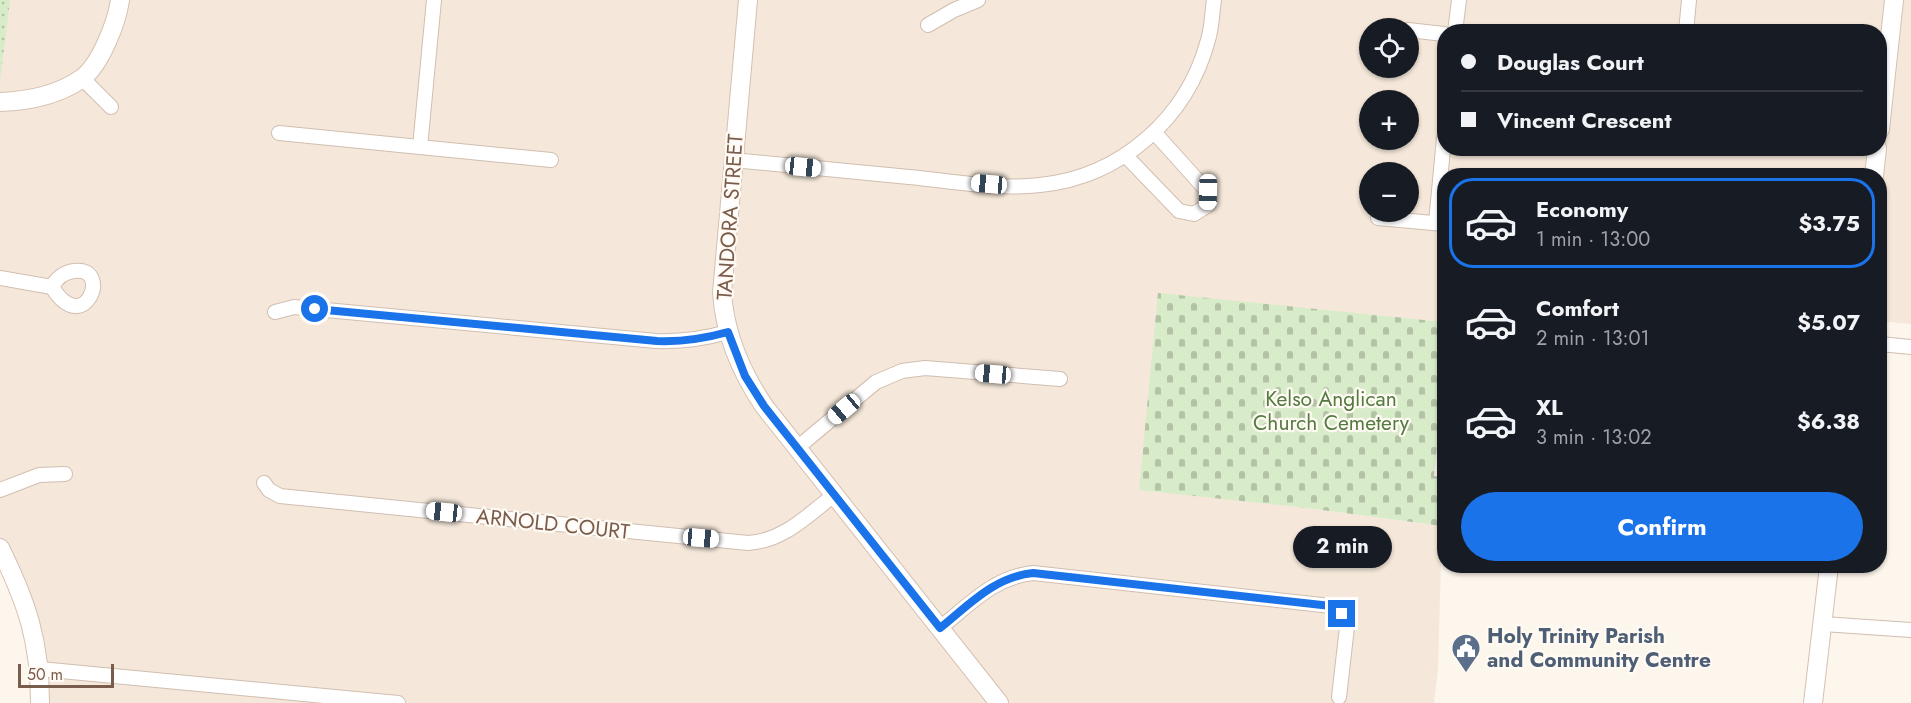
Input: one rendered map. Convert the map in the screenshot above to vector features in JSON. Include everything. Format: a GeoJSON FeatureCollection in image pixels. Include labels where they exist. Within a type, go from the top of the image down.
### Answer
{"type":"FeatureCollection","features":[{"type":"Feature","properties":{"kind":"street"},"geometry":{"type":"LineString","coordinates":[[0,102],[30,99],[82,78],[106,43],[116,19],[120,0]]}},
{"type":"Feature","properties":{"kind":"street"},"geometry":{"type":"LineString","coordinates":[[420,147],[434,0]]}},
{"type":"Feature","properties":{"kind":"street","name":"TANDORA STREET"},"geometry":{"type":"LineString","coordinates":[[748,0],[722,293],[728,332],[739,363],[752,389],[797,448],[999,703]]}},
{"type":"Feature","properties":{"kind":"street"},"geometry":{"type":"LineString","coordinates":[[928,25],[978,0]]}},
{"type":"Feature","properties":{"kind":"street"},"geometry":{"type":"LineString","coordinates":[[733,160],[1013,187],[1062,183],[1080,178],[1126,156],[1171,114],[1193,79],[1208,42],[1214,0]]}},
{"type":"Feature","properties":{"kind":"street"},"geometry":{"type":"LineString","coordinates":[[1456,24],[1459,0]]}},
{"type":"Feature","properties":{"kind":"street"},"geometry":{"type":"LineString","coordinates":[[1687,24],[1689,0]]}},
{"type":"Feature","properties":{"kind":"street"},"geometry":{"type":"LineString","coordinates":[[1887,64],[1894,0]]}},
{"type":"Feature","properties":{"kind":"street"},"geometry":{"type":"LineString","coordinates":[[1419,31],[1437,33]]}},
{"type":"Feature","properties":{"kind":"street"},"geometry":{"type":"LineString","coordinates":[[82,78],[111,107]]}},
{"type":"Feature","properties":{"kind":"street"},"geometry":{"type":"LineString","coordinates":[[1126,156],[1179,212],[1194,214],[1208,205],[1208,192],[1154,132]]}},
{"type":"Feature","properties":{"kind":"street"},"geometry":{"type":"LineString","coordinates":[[279,133],[551,160]]}},
{"type":"Feature","properties":{"kind":"street"},"geometry":{"type":"LineString","coordinates":[[1419,222],[1437,224]]}},
{"type":"Feature","properties":{"kind":"street"},"geometry":{"type":"LineString","coordinates":[[0,278],[52,287]]}},
{"type":"Feature","properties":{"kind":"street"},"geometry":{"type":"LineString","coordinates":[[275,312],[294,307],[657,341],[682,342],[728,332]]}},
{"type":"Feature","properties":{"kind":"street"},"geometry":{"type":"LineString","coordinates":[[1887,345],[1911,347]]}},
{"type":"Feature","properties":{"kind":"street"},"geometry":{"type":"LineString","coordinates":[[797,448],[876,382],[902,371],[925,368],[1060,379]]}},
{"type":"Feature","properties":{"kind":"street"},"geometry":{"type":"LineString","coordinates":[[0,490],[39,476],[65,474]]}},
{"type":"Feature","properties":{"kind":"street","name":"ARNOLD COURT"},"geometry":{"type":"LineString","coordinates":[[264,483],[269,490],[280,496],[748,543],[764,542],[782,535],[834,495]]}},
{"type":"Feature","properties":{"kind":"street"},"geometry":{"type":"LineString","coordinates":[[0,548],[33,628],[40,669],[40,703]]}},
{"type":"Feature","properties":{"kind":"street"},"geometry":{"type":"LineString","coordinates":[[940,628],[998,582],[1014,576],[1033,573],[1331,606],[1342,614],[1347,627],[1339,697]]}},
{"type":"Feature","properties":{"kind":"street"},"geometry":{"type":"LineString","coordinates":[[1813,703],[1828,573]]}},
{"type":"Feature","properties":{"kind":"street"},"geometry":{"type":"LineString","coordinates":[[1822,624],[1911,630]]}},
{"type":"Feature","properties":{"kind":"street"},"geometry":{"type":"LineString","coordinates":[[40,669],[398,703]]}},
{"type":"Feature","properties":{"kind":"shaded area"},"geometry":{"type":"Polygon","coordinates":[[[0,0],[1911,0],[1911,324],[1887,322],[1887,168],[1437,168],[1437,321],[1158,294],[1299,507],[1437,525],[1437,573],[1441,573],[1438,669],[1434,703],[40,703],[40,669],[0,548],[0,0]]]}},
{"type":"Feature","properties":{"kind":"green space"},"geometry":{"type":"Polygon","coordinates":[[[0,0],[10,0],[0,81],[0,0]]]}},
{"type":"Feature","properties":{"kind":"green space","name":"Kelso Anglican Church Cemetery"},"geometry":{"type":"Polygon","coordinates":[[[1158,293],[1437,321],[1437,447],[1434,476],[1437,477],[1437,525],[1299,507],[1139,490],[1158,293]]]}},
{"type":"Feature","properties":{"kind":"place","name":"Holy Trinity Parish and Community Centre"},"geometry":{"type":"Point","coordinates":[1466,674]}},
{"type":"Feature","properties":{"kind":"route"},"geometry":{"type":"LineString","coordinates":[[315,309],[657,341],[682,342],[728,332],[745,376],[764,406],[940,628],[998,582],[1014,576],[1033,573],[1331,606],[1342,614]]}}]}
